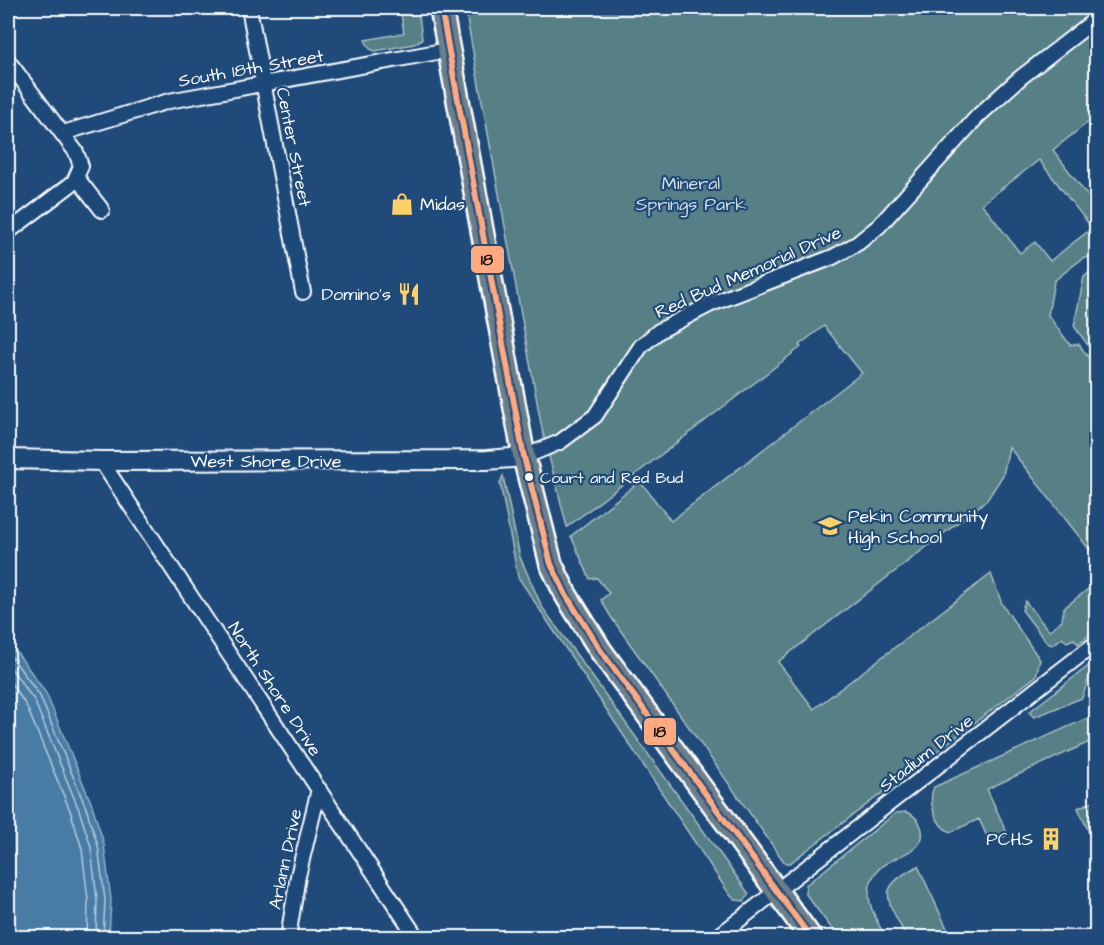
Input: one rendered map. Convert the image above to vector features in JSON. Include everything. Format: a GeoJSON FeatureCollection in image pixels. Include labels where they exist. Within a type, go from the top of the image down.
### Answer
{"type":"FeatureCollection","features":[{"type":"Feature","properties":{"kind":"main road"},"geometry":{"type":"LineString","coordinates":[[441,8],[524,457],[545,549],[566,595],[601,651],[811,938]]}},
{"type":"Feature","properties":{"kind":"street","name":"Center Street"},"geometry":{"type":"LineString","coordinates":[[249,8],[303,292]]}},
{"type":"Feature","properties":{"kind":"street","name":"Red Bud Memorial Drive"},"geometry":{"type":"LineString","coordinates":[[524,457],[560,442],[595,416],[641,346],[659,331],[701,309],[833,257],[858,243],[879,226],[978,116],[1020,78],[1096,19]]}},
{"type":"Feature","properties":{"kind":"street","name":"South 18th Street"},"geometry":{"type":"LineString","coordinates":[[63,133],[169,101],[448,51]]}},
{"type":"Feature","properties":{"kind":"street"},"geometry":{"type":"LineString","coordinates":[[8,61],[80,158],[80,171],[77,177],[8,232]]}},
{"type":"Feature","properties":{"kind":"street"},"geometry":{"type":"LineString","coordinates":[[77,177],[102,210]]}},
{"type":"Feature","properties":{"kind":"street","name":"West Shore Drive"},"geometry":{"type":"LineString","coordinates":[[8,459],[101,461],[487,460],[524,457]]}},
{"type":"Feature","properties":{"kind":"street","name":"North Shore Drive"},"geometry":{"type":"LineString","coordinates":[[101,461],[417,938]]}},
{"type":"Feature","properties":{"kind":"street","name":"Stadium Drive"},"geometry":{"type":"LineString","coordinates":[[716,938],[1096,644]]}},
{"type":"Feature","properties":{"kind":"street","name":"Arlann Drive"},"geometry":{"type":"LineString","coordinates":[[288,938],[298,876],[319,789]]}},
{"type":"Feature","properties":{"kind":"green space"},"geometry":{"type":"Polygon","coordinates":[[[400,8],[418,8],[422,39],[414,44],[375,51],[370,49],[365,40],[404,33],[400,8]]]}},
{"type":"Feature","properties":{"kind":"green space","name":"Mineral Springs Park"},"geometry":{"type":"Polygon","coordinates":[[[465,8],[1096,8],[1096,116],[1053,150],[1096,207],[1096,257],[1083,258],[1054,281],[1048,315],[1070,345],[1079,344],[1096,369],[1096,558],[1009,447],[1003,475],[987,500],[778,662],[814,709],[991,574],[1002,604],[1040,660],[1036,676],[790,863],[785,863],[611,617],[601,600],[609,593],[597,578],[590,579],[571,536],[640,481],[671,521],[862,373],[824,326],[799,345],[801,347],[567,527],[542,429],[465,8]],[[1039,160],[982,204],[1020,253],[1035,242],[1050,261],[1092,228],[1039,160]]]}},
{"type":"Feature","properties":{"kind":"green space"},"geometry":{"type":"Polygon","coordinates":[[[1096,267],[1096,356],[1074,326],[1084,277],[1096,267]]]}},
{"type":"Feature","properties":{"kind":"green space"},"geometry":{"type":"Polygon","coordinates":[[[503,476],[520,557],[542,607],[749,894],[744,901],[735,900],[730,895],[518,577],[500,483],[503,476]]]}},
{"type":"Feature","properties":{"kind":"green space"},"geometry":{"type":"Polygon","coordinates":[[[1096,583],[1096,629],[1078,644],[1074,639],[1067,642],[1062,638],[1052,645],[1047,643],[1022,610],[1025,601],[1049,631],[1062,620],[1064,608],[1096,583]]]}},
{"type":"Feature","properties":{"kind":"green space"},"geometry":{"type":"Polygon","coordinates":[[[1091,664],[1093,666],[1082,698],[1034,717],[1029,712],[1091,664]]]}},
{"type":"Feature","properties":{"kind":"green space"},"geometry":{"type":"Polygon","coordinates":[[[1092,716],[1096,717],[1096,739],[987,789],[1008,835],[990,843],[979,819],[951,832],[941,825],[932,806],[934,787],[1092,716]]]}},
{"type":"Feature","properties":{"kind":"green space"},"geometry":{"type":"Polygon","coordinates":[[[1096,800],[1096,848],[1078,808],[1096,800]]]}},
{"type":"Feature","properties":{"kind":"green space"},"geometry":{"type":"Polygon","coordinates":[[[906,812],[916,818],[921,828],[922,838],[915,848],[882,866],[870,885],[869,899],[885,937],[838,937],[805,893],[806,885],[896,813],[906,812]]]}},
{"type":"Feature","properties":{"kind":"green space"},"geometry":{"type":"Polygon","coordinates":[[[918,866],[951,937],[906,937],[894,913],[888,896],[890,889],[895,881],[918,866]]]}},
{"type":"Feature","properties":{"kind":"water"},"geometry":{"type":"Polygon","coordinates":[[[8,640],[46,693],[92,805],[104,844],[111,900],[109,937],[8,937],[8,640]]]}},
{"type":"Feature","properties":{"kind":"transit line","name":"18"},"geometry":{"type":"LineString","coordinates":[[441,8],[524,457],[551,564],[566,595],[601,651],[811,938]]}},
{"type":"Feature","properties":{"kind":"place","name":"Midas"},"geometry":{"type":"Point","coordinates":[402,204]}},
{"type":"Feature","properties":{"kind":"place","name":"Domino's"},"geometry":{"type":"Point","coordinates":[409,294]}},
{"type":"Feature","properties":{"kind":"place","name":"Court and Red Bud"},"geometry":{"type":"Point","coordinates":[529,477]}},
{"type":"Feature","properties":{"kind":"place","name":"Pekin Community High School"},"geometry":{"type":"Point","coordinates":[830,526]}},
{"type":"Feature","properties":{"kind":"place","name":"PCHS"},"geometry":{"type":"Point","coordinates":[1051,839]}}]}
